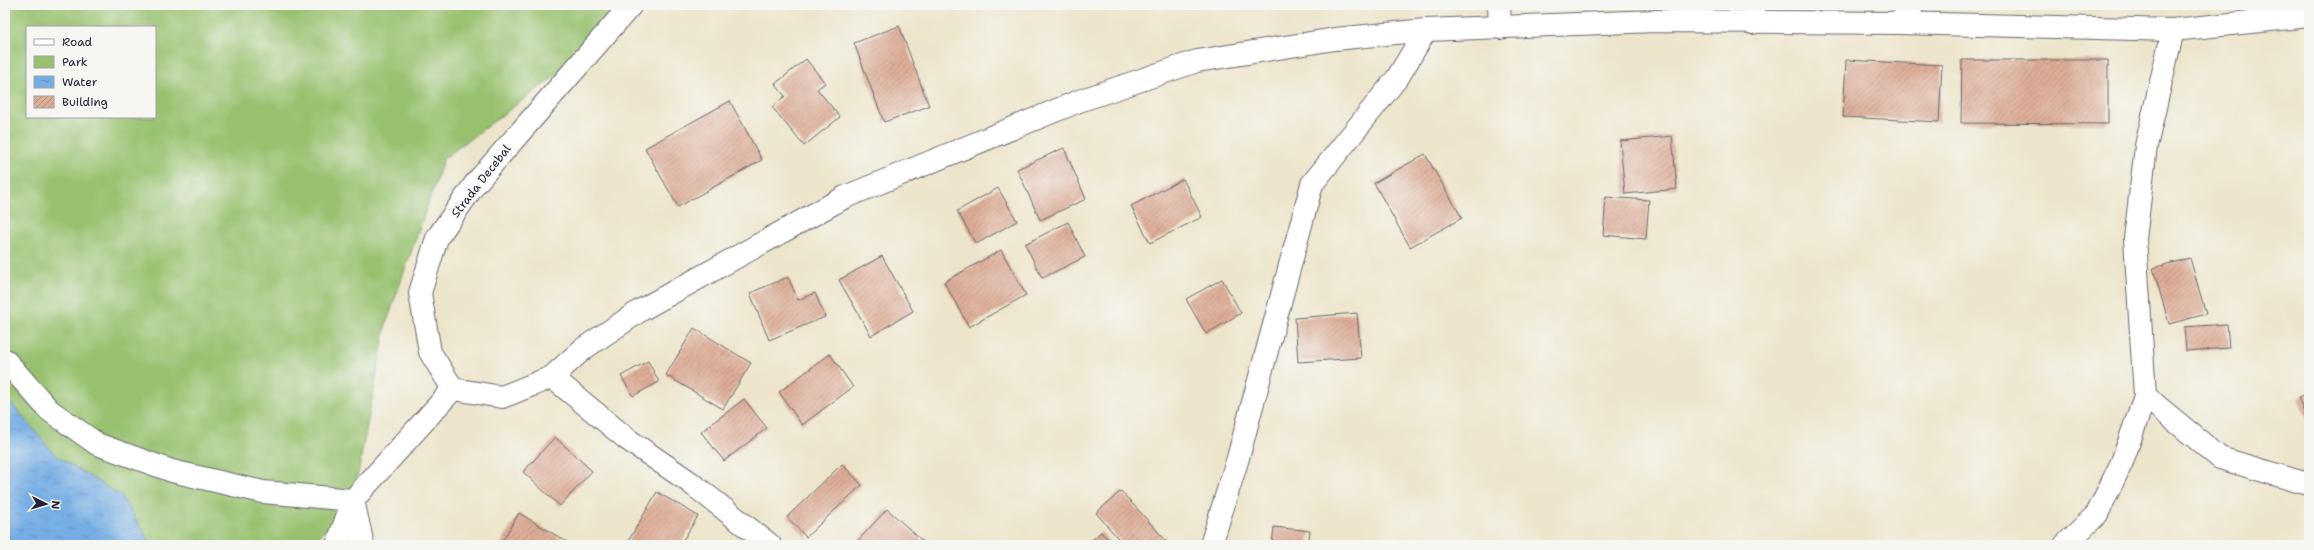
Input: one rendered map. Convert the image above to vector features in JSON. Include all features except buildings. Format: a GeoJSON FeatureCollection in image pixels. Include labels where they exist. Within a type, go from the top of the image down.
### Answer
{"type":"FeatureCollection","features":[{"type":"Feature","properties":{"kind":"street","name":"Strada Decebal"},"geometry":{"type":"LineString","coordinates":[[453,388],[430,352],[420,293],[437,238],[475,184],[631,5]]}},
{"type":"Feature","properties":{"kind":"street"},"geometry":{"type":"LineString","coordinates":[[1499,5],[1500,28]]}},
{"type":"Feature","properties":{"kind":"street"},"geometry":{"type":"LineString","coordinates":[[1899,23],[1913,5]]}},
{"type":"Feature","properties":{"kind":"street"},"geometry":{"type":"LineString","coordinates":[[337,545],[353,500],[453,388],[502,397],[552,377],[583,349],[641,310],[845,197],[1079,101],[1197,61],[1335,39],[1426,30],[1655,21],[1754,14],[1899,23],[2173,30],[2309,16]]}},
{"type":"Feature","properties":{"kind":"street"},"geometry":{"type":"LineString","coordinates":[[1211,545],[1238,458],[1312,184],[1398,77],[1426,30]]}},
{"type":"Feature","properties":{"kind":"street"},"geometry":{"type":"LineString","coordinates":[[2065,545],[2097,514],[2122,462],[2145,396],[2135,239],[2146,146],[2173,30]]}},
{"type":"Feature","properties":{"kind":"street"},"geometry":{"type":"LineString","coordinates":[[5,360],[49,410],[98,444],[172,470],[262,492],[353,500]]}},
{"type":"Feature","properties":{"kind":"street"},"geometry":{"type":"LineString","coordinates":[[552,377],[628,439],[691,483],[770,545]]}},
{"type":"Feature","properties":{"kind":"street"},"geometry":{"type":"LineString","coordinates":[[2145,396],[2220,458],[2304,483],[2309,481]]}},
{"type":"Feature","properties":{"kind":"street"},"geometry":{"type":"LineString","coordinates":[[353,500],[363,545]]}},
{"type":"Feature","properties":{"kind":"green space"},"geometry":{"type":"Polygon","coordinates":[[[5,5],[652,5],[444,158],[386,324],[353,500],[311,545],[5,545],[5,5]]]}},
{"type":"Feature","properties":{"kind":"water"},"geometry":{"type":"Polygon","coordinates":[[[5,396],[55,455],[121,496],[152,545],[5,545],[5,396]]]}}]}
